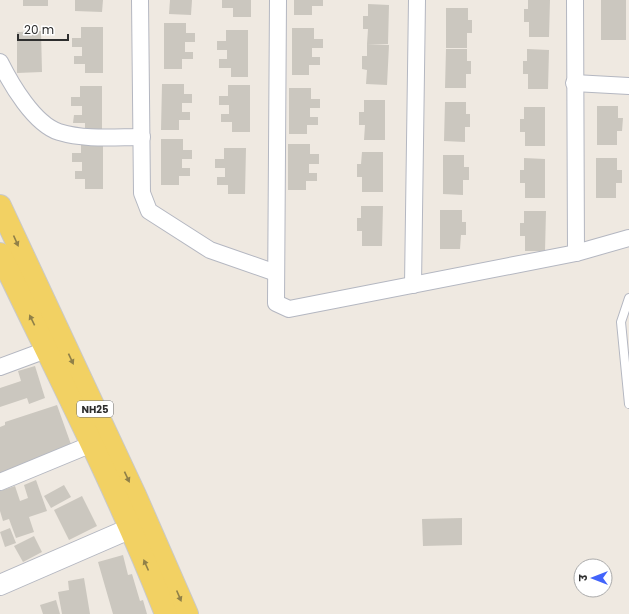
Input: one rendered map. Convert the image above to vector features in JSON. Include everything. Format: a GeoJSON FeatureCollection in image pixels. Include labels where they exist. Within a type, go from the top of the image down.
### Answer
{"type":"FeatureCollection","features":[{"type":"Feature","properties":{"kind":"main road","name":"NH25"},"geometry":{"type":"LineString","coordinates":[[0,206],[135,495],[187,614]]}},
{"type":"Feature","properties":{"kind":"main road","name":"NH25"},"geometry":{"type":"LineString","coordinates":[[0,254],[92,444],[166,614]]}},
{"type":"Feature","properties":{"kind":"street"},"geometry":{"type":"LineString","coordinates":[[140,0],[142,193],[149,211],[210,250],[276,273]]}},
{"type":"Feature","properties":{"kind":"street"},"geometry":{"type":"LineString","coordinates":[[278,0],[276,303],[289,310],[576,253],[629,238]]}},
{"type":"Feature","properties":{"kind":"street"},"geometry":{"type":"LineString","coordinates":[[413,285],[417,0]]}},
{"type":"Feature","properties":{"kind":"street"},"geometry":{"type":"LineString","coordinates":[[575,0],[574,83],[576,253]]}},
{"type":"Feature","properties":{"kind":"street"},"geometry":{"type":"LineString","coordinates":[[0,62],[28,108],[43,122],[57,131],[90,136],[142,137]]}},
{"type":"Feature","properties":{"kind":"street"},"geometry":{"type":"LineString","coordinates":[[574,83],[629,86]]}},
{"type":"Feature","properties":{"kind":"street"},"geometry":{"type":"LineString","coordinates":[[0,367],[46,350]]}},
{"type":"Feature","properties":{"kind":"street"},"geometry":{"type":"LineString","coordinates":[[0,482],[92,444]]}},
{"type":"Feature","properties":{"kind":"street"},"geometry":{"type":"LineString","coordinates":[[0,585],[129,528]]}},
{"type":"Feature","properties":{"kind":"lane"},"geometry":{"type":"LineString","coordinates":[[629,298],[621,322],[629,404]]}},
{"type":"Feature","properties":{"kind":"building"},"geometry":{"type":"Polygon","coordinates":[[[23,0],[48,0],[48,6],[23,6],[23,0]]]}},
{"type":"Feature","properties":{"kind":"building"},"geometry":{"type":"Polygon","coordinates":[[[75,0],[103,0],[102,12],[75,11],[75,0]]]}},
{"type":"Feature","properties":{"kind":"building"},"geometry":{"type":"Polygon","coordinates":[[[170,0],[192,0],[191,15],[169,14],[170,0]]]}},
{"type":"Feature","properties":{"kind":"building"},"geometry":{"type":"Polygon","coordinates":[[[222,0],[251,0],[251,17],[233,17],[233,8],[222,8],[222,0]]]}},
{"type":"Feature","properties":{"kind":"building"},"geometry":{"type":"Polygon","coordinates":[[[294,0],[323,0],[323,6],[312,6],[312,15],[294,15],[294,0]]]}},
{"type":"Feature","properties":{"kind":"building"},"geometry":{"type":"Polygon","coordinates":[[[528,0],[550,0],[549,37],[529,37],[529,22],[524,22],[524,9],[528,9],[528,0]]]}},
{"type":"Feature","properties":{"kind":"building"},"geometry":{"type":"Polygon","coordinates":[[[601,0],[626,0],[626,40],[601,40],[601,0]]]}},
{"type":"Feature","properties":{"kind":"building"},"geometry":{"type":"Polygon","coordinates":[[[368,4],[389,5],[388,44],[367,44],[368,29],[363,29],[363,16],[368,16],[368,4]]]}},
{"type":"Feature","properties":{"kind":"building"},"geometry":{"type":"Polygon","coordinates":[[[446,8],[468,8],[468,20],[472,20],[472,33],[467,33],[467,48],[446,48],[446,8]]]}},
{"type":"Feature","properties":{"kind":"building"},"geometry":{"type":"Polygon","coordinates":[[[164,23],[186,23],[186,33],[195,33],[195,42],[185,42],[185,52],[193,52],[193,59],[182,59],[182,69],[164,69],[164,23]]]}},
{"type":"Feature","properties":{"kind":"building"},"geometry":{"type":"Polygon","coordinates":[[[81,27],[103,27],[103,73],[85,73],[85,64],[74,64],[74,56],[82,56],[82,47],[72,47],[72,38],[81,38],[81,27]]]}},
{"type":"Feature","properties":{"kind":"building"},"geometry":{"type":"Polygon","coordinates":[[[292,28],[314,28],[314,39],[323,39],[323,48],[312,48],[312,57],[320,57],[320,65],[309,65],[309,75],[292,75],[292,28]]]}},
{"type":"Feature","properties":{"kind":"building"},"geometry":{"type":"Polygon","coordinates":[[[226,30],[248,30],[248,77],[231,77],[231,68],[219,68],[219,59],[227,59],[227,50],[217,50],[217,41],[226,41],[226,30]]]}},
{"type":"Feature","properties":{"kind":"building"},"geometry":{"type":"Polygon","coordinates":[[[41,31],[42,72],[17,73],[17,32],[41,31]]]}},
{"type":"Feature","properties":{"kind":"building"},"geometry":{"type":"Polygon","coordinates":[[[367,44],[389,45],[387,85],[366,84],[367,70],[362,69],[362,56],[367,56],[367,44]]]}},
{"type":"Feature","properties":{"kind":"building"},"geometry":{"type":"Polygon","coordinates":[[[446,49],[467,49],[467,61],[471,61],[471,74],[466,74],[466,88],[445,88],[446,49]]]}},
{"type":"Feature","properties":{"kind":"building"},"geometry":{"type":"Polygon","coordinates":[[[527,49],[549,50],[548,89],[528,89],[528,74],[523,74],[523,61],[527,61],[527,49]]]}},
{"type":"Feature","properties":{"kind":"building"},"geometry":{"type":"Polygon","coordinates":[[[162,84],[184,84],[184,94],[192,94],[192,103],[182,103],[182,112],[190,112],[190,120],[179,120],[179,130],[161,130],[162,84]]]}},
{"type":"Feature","properties":{"kind":"building"},"geometry":{"type":"Polygon","coordinates":[[[228,85],[250,85],[250,132],[232,132],[232,122],[221,122],[221,114],[229,114],[229,105],[219,105],[219,96],[228,96],[228,85]]]}},
{"type":"Feature","properties":{"kind":"building"},"geometry":{"type":"Polygon","coordinates":[[[80,86],[102,86],[102,133],[85,133],[85,123],[73,123],[74,115],[82,115],[82,106],[71,106],[71,97],[80,97],[80,86]]]}},
{"type":"Feature","properties":{"kind":"building"},"geometry":{"type":"Polygon","coordinates":[[[289,88],[311,88],[311,99],[320,99],[320,108],[310,108],[310,117],[318,117],[318,125],[307,125],[307,134],[289,134],[289,88]]]}},
{"type":"Feature","properties":{"kind":"building"},"geometry":{"type":"Polygon","coordinates":[[[364,100],[385,100],[385,140],[364,140],[365,125],[359,125],[359,112],[364,112],[364,100]]]}},
{"type":"Feature","properties":{"kind":"building"},"geometry":{"type":"Polygon","coordinates":[[[445,102],[466,102],[466,114],[470,114],[470,127],[465,127],[465,142],[444,141],[445,102]]]}},
{"type":"Feature","properties":{"kind":"building"},"geometry":{"type":"Polygon","coordinates":[[[597,106],[618,106],[618,118],[623,118],[622,131],[617,131],[617,145],[597,145],[597,106]]]}},
{"type":"Feature","properties":{"kind":"building"},"geometry":{"type":"Polygon","coordinates":[[[524,107],[545,107],[545,146],[525,146],[525,132],[520,132],[520,119],[524,119],[524,107]]]}},
{"type":"Feature","properties":{"kind":"building"},"geometry":{"type":"Polygon","coordinates":[[[161,139],[183,139],[183,150],[192,150],[192,159],[182,159],[182,168],[190,168],[190,176],[179,176],[179,185],[161,185],[161,139]]]}},
{"type":"Feature","properties":{"kind":"building"},"geometry":{"type":"Polygon","coordinates":[[[81,142],[103,142],[103,189],[85,189],[85,179],[75,179],[75,171],[82,171],[82,162],[72,162],[72,153],[81,153],[81,142]]]}},
{"type":"Feature","properties":{"kind":"building"},"geometry":{"type":"Polygon","coordinates":[[[288,144],[310,144],[310,154],[319,154],[319,164],[309,164],[309,173],[317,173],[317,181],[306,181],[306,190],[288,190],[288,144]]]}},
{"type":"Feature","properties":{"kind":"building"},"geometry":{"type":"Polygon","coordinates":[[[224,148],[246,148],[245,194],[228,194],[228,185],[217,185],[217,177],[225,177],[225,168],[215,168],[215,159],[224,159],[224,148]]]}},
{"type":"Feature","properties":{"kind":"building"},"geometry":{"type":"Polygon","coordinates":[[[362,152],[383,152],[383,192],[362,192],[362,177],[357,177],[357,164],[361,164],[362,152]]]}},
{"type":"Feature","properties":{"kind":"building"},"geometry":{"type":"Polygon","coordinates":[[[443,155],[464,155],[464,167],[469,167],[469,180],[463,180],[463,195],[443,194],[443,155]]]}},
{"type":"Feature","properties":{"kind":"building"},"geometry":{"type":"Polygon","coordinates":[[[524,158],[545,159],[545,198],[525,198],[525,183],[520,183],[520,170],[524,170],[524,158]]]}},
{"type":"Feature","properties":{"kind":"building"},"geometry":{"type":"Polygon","coordinates":[[[596,158],[617,158],[617,170],[622,170],[622,183],[616,183],[616,198],[596,198],[596,158]]]}},
{"type":"Feature","properties":{"kind":"building"},"geometry":{"type":"Polygon","coordinates":[[[361,206],[383,206],[382,246],[362,246],[362,231],[357,231],[357,218],[361,218],[361,206]]]}},
{"type":"Feature","properties":{"kind":"building"},"geometry":{"type":"Polygon","coordinates":[[[440,210],[462,210],[462,222],[466,222],[466,235],[461,235],[460,249],[440,249],[440,210]]]}},
{"type":"Feature","properties":{"kind":"building"},"geometry":{"type":"Polygon","coordinates":[[[524,211],[546,211],[545,251],[525,251],[525,236],[520,236],[520,223],[524,223],[524,211]]]}},
{"type":"Feature","properties":{"kind":"building"},"geometry":{"type":"Polygon","coordinates":[[[35,366],[45,398],[29,404],[27,398],[0,407],[0,388],[21,381],[18,371],[35,366]]]}},
{"type":"Feature","properties":{"kind":"building"},"geometry":{"type":"Polygon","coordinates":[[[57,405],[73,450],[0,475],[0,427],[5,425],[5,422],[57,405]]]}},
{"type":"Feature","properties":{"kind":"building"},"geometry":{"type":"Polygon","coordinates":[[[36,480],[47,511],[29,517],[34,532],[16,538],[9,519],[3,521],[0,511],[0,491],[15,486],[20,501],[28,498],[24,485],[36,480]]]}},
{"type":"Feature","properties":{"kind":"building"},"geometry":{"type":"Polygon","coordinates":[[[64,485],[71,497],[51,508],[44,496],[64,485]]]}},
{"type":"Feature","properties":{"kind":"building"},"geometry":{"type":"Polygon","coordinates":[[[82,496],[97,526],[69,540],[54,510],[82,496]]]}},
{"type":"Feature","properties":{"kind":"building"},"geometry":{"type":"Polygon","coordinates":[[[462,518],[462,545],[423,546],[422,519],[462,518]]]}},
{"type":"Feature","properties":{"kind":"building"},"geometry":{"type":"Polygon","coordinates":[[[10,528],[16,543],[5,547],[0,532],[10,528]]]}},
{"type":"Feature","properties":{"kind":"building"},"geometry":{"type":"Polygon","coordinates":[[[34,536],[42,552],[23,562],[14,546],[34,536]]]}},
{"type":"Feature","properties":{"kind":"building"},"geometry":{"type":"Polygon","coordinates":[[[123,555],[128,575],[132,574],[140,601],[143,600],[147,614],[113,614],[98,562],[123,555]]]}},
{"type":"Feature","properties":{"kind":"building"},"geometry":{"type":"Polygon","coordinates":[[[84,578],[90,614],[62,614],[58,592],[69,590],[68,581],[84,578]]]}},
{"type":"Feature","properties":{"kind":"building"},"geometry":{"type":"Polygon","coordinates":[[[56,600],[60,614],[43,614],[40,605],[56,600]]]}}]}
